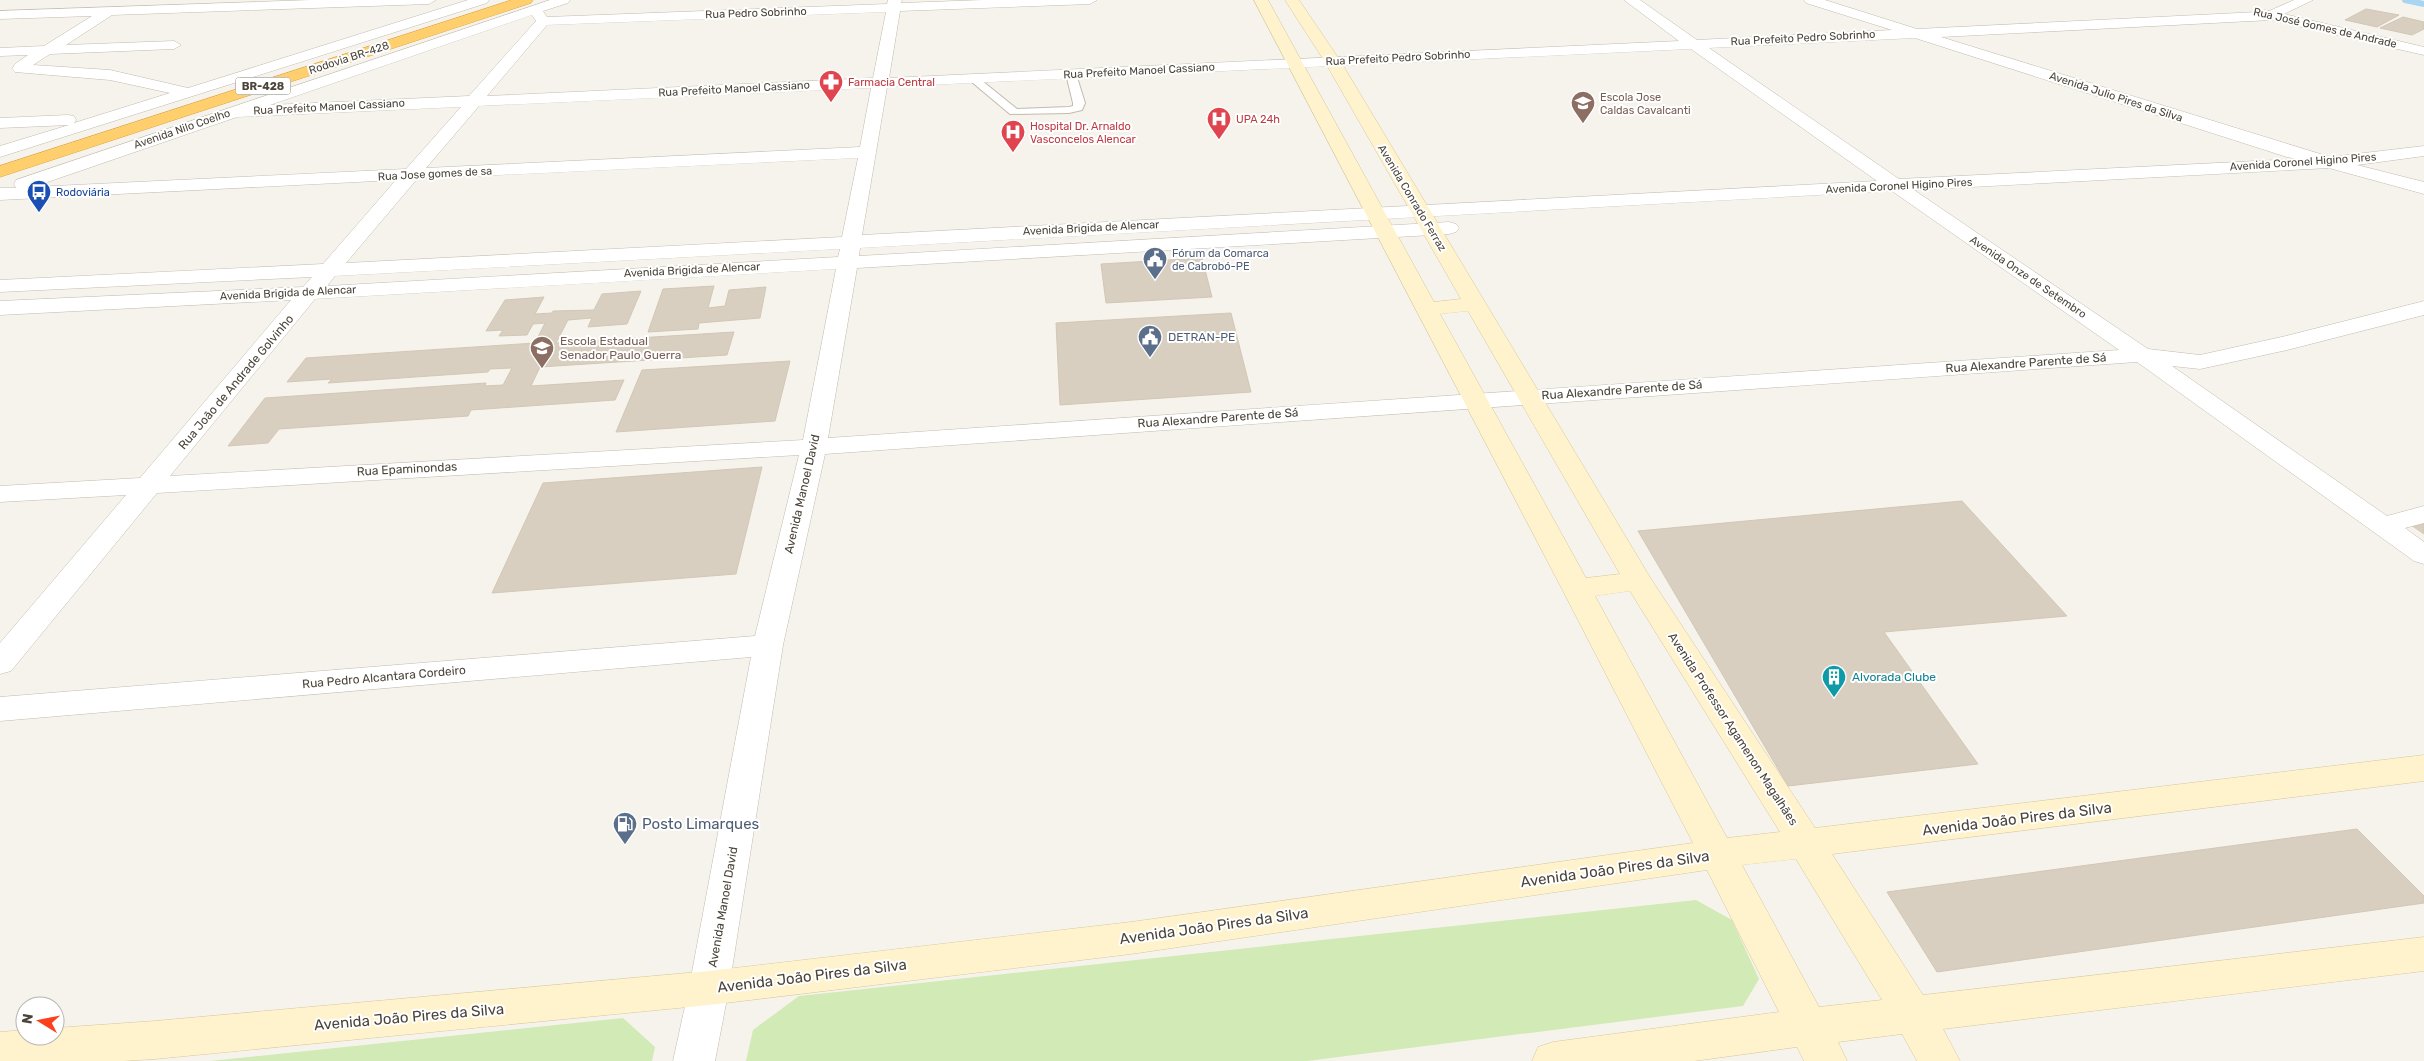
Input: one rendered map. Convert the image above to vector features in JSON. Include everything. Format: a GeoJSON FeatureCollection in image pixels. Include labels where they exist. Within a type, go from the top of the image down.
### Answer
{"type":"FeatureCollection","features":[{"type":"Feature","properties":{"kind":"highway","name":"Rodovia BR-428"},"geometry":{"type":"LineString","coordinates":[[0,172],[535,10]]}},
{"type":"Feature","properties":{"kind":"street"},"geometry":{"type":"LineString","coordinates":[[128,0],[44,51],[20,69],[110,76],[188,93]]}},
{"type":"Feature","properties":{"kind":"street"},"geometry":{"type":"LineString","coordinates":[[0,15],[430,0]]}},
{"type":"Feature","properties":{"kind":"street"},"geometry":{"type":"LineString","coordinates":[[0,152],[482,0]]}},
{"type":"Feature","properties":{"kind":"street","name":"Avenida Nilo Coelho"},"geometry":{"type":"LineString","coordinates":[[0,193],[232,112],[564,0]]}},
{"type":"Feature","properties":{"kind":"street","name":"Rua Pedro Sobrinho"},"geometry":{"type":"LineString","coordinates":[[535,10],[1090,0]]}},
{"type":"Feature","properties":{"kind":"street"},"geometry":{"type":"LineString","coordinates":[[1261,0],[1333,131],[1474,400],[1577,589],[1826,1061]]}},
{"type":"Feature","properties":{"kind":"street","name":"Avenida Conrado Ferraz"},"geometry":{"type":"LineString","coordinates":[[1292,0],[1333,62],[1370,128],[1530,396]]}},
{"type":"Feature","properties":{"kind":"street","name":"Avenida Onze de Setembro"},"geometry":{"type":"LineString","coordinates":[[1631,0],[1696,44],[1893,195],[1921,204],[2142,355],[2424,555]]}},
{"type":"Feature","properties":{"kind":"street","name":"Avenida Julio Pires da Silva"},"geometry":{"type":"LineString","coordinates":[[1811,0],[2327,163],[2424,188]]}},
{"type":"Feature","properties":{"kind":"street","name":"Rua Prefeito Pedro Sobrinho"},"geometry":{"type":"LineString","coordinates":[[1296,64],[2275,13],[2306,0]]}},
{"type":"Feature","properties":{"kind":"street","name":"Avenida Manoel David"},"geometry":{"type":"LineString","coordinates":[[694,1061],[709,988],[768,645],[814,447],[869,152],[879,82],[895,4]]}},
{"type":"Feature","properties":{"kind":"street","name":"Rua José Gomes de Andrade"},"geometry":{"type":"LineString","coordinates":[[2214,4],[2275,13],[2424,51]]}},
{"type":"Feature","properties":{"kind":"street"},"geometry":{"type":"LineString","coordinates":[[2248,4],[2275,13],[2424,42]]}},
{"type":"Feature","properties":{"kind":"street","name":"Rua João de Andrade Golvinho"},"geometry":{"type":"LineString","coordinates":[[0,663],[309,293],[476,101],[535,10]]}},
{"type":"Feature","properties":{"kind":"street"},"geometry":{"type":"LineString","coordinates":[[1276,26],[1308,24]]}},
{"type":"Feature","properties":{"kind":"street"},"geometry":{"type":"LineString","coordinates":[[0,52],[174,45]]}},
{"type":"Feature","properties":{"kind":"street","name":"Rua Prefeito Manoel Cassiano"},"geometry":{"type":"LineString","coordinates":[[232,112],[1296,64]]}},
{"type":"Feature","properties":{"kind":"street"},"geometry":{"type":"LineString","coordinates":[[0,122],[104,118]]}},
{"type":"Feature","properties":{"kind":"street"},"geometry":{"type":"LineString","coordinates":[[1333,131],[1370,128]]}},
{"type":"Feature","properties":{"kind":"street","name":"Rua Jose gomes de sa"},"geometry":{"type":"LineString","coordinates":[[0,193],[869,152]]}},
{"type":"Feature","properties":{"kind":"street","name":"Avenida Coronel Higino Pires"},"geometry":{"type":"LineString","coordinates":[[1374,212],[1656,199],[1893,195],[2116,174],[2327,163],[2420,154]]}},
{"type":"Feature","properties":{"kind":"street","name":"Avenida Coronel Higino Pires"},"geometry":{"type":"LineString","coordinates":[[2077,194],[2424,170]]}},
{"type":"Feature","properties":{"kind":"street"},"geometry":{"type":"LineString","coordinates":[[2116,174],[2146,190]]}},
{"type":"Feature","properties":{"kind":"street"},"geometry":{"type":"LineString","coordinates":[[1656,199],[1671,216]]}},
{"type":"Feature","properties":{"kind":"street","name":"Avenida Coronel Higino Pires"},"geometry":{"type":"LineString","coordinates":[[1921,204],[1950,202]]}},
{"type":"Feature","properties":{"kind":"street","name":"Avenida Brigida de Alencar"},"geometry":{"type":"LineString","coordinates":[[0,286],[592,256],[1374,212]]}},
{"type":"Feature","properties":{"kind":"street"},"geometry":{"type":"LineString","coordinates":[[1162,224],[1168,244]]}},
{"type":"Feature","properties":{"kind":"street"},"geometry":{"type":"LineString","coordinates":[[1384,231],[1469,227]]}},
{"type":"Feature","properties":{"kind":"street","name":"Avenida Brigida de Alencar"},"geometry":{"type":"LineString","coordinates":[[0,308],[309,293],[1384,231]]}},
{"type":"Feature","properties":{"kind":"street"},"geometry":{"type":"LineString","coordinates":[[582,276],[592,256]]}},
{"type":"Feature","properties":{"kind":"street"},"geometry":{"type":"LineString","coordinates":[[41,305],[67,282]]}},
{"type":"Feature","properties":{"kind":"street"},"geometry":{"type":"LineString","coordinates":[[1426,309],[1475,304]]}},
{"type":"Feature","properties":{"kind":"street","name":"Rua Alexandre Parente de Sá"},"geometry":{"type":"LineString","coordinates":[[814,447],[2142,355],[2200,362],[2288,343],[2424,308]]}},
{"type":"Feature","properties":{"kind":"street","name":"Avenida Professor Agamenon Magalhães"},"geometry":{"type":"LineString","coordinates":[[1530,396],[1638,581],[1807,844],[1914,1015],[1940,1061]]}},
{"type":"Feature","properties":{"kind":"street","name":"Rua Epaminondas"},"geometry":{"type":"LineString","coordinates":[[0,494],[151,483],[814,447]]}},
{"type":"Feature","properties":{"kind":"street"},"geometry":{"type":"LineString","coordinates":[[2382,526],[2424,514]]}},
{"type":"Feature","properties":{"kind":"street"},"geometry":{"type":"LineString","coordinates":[[1577,589],[1638,581]]}},
{"type":"Feature","properties":{"kind":"street","name":"Rua Pedro Alcantara Cordeiro"},"geometry":{"type":"LineString","coordinates":[[0,709],[768,645]]}},
{"type":"Feature","properties":{"kind":"street","name":"Avenida João Pires da Silva"},"geometry":{"type":"LineString","coordinates":[[0,1051],[155,1040],[709,988],[1131,938],[1717,854],[2424,768]]}},
{"type":"Feature","properties":{"kind":"street"},"geometry":{"type":"LineString","coordinates":[[1553,1061],[1808,1026],[2424,954]]}},
{"type":"Feature","properties":{"kind":"lane"},"geometry":{"type":"LineString","coordinates":[[972,78],[1014,112],[1068,110],[1078,108],[1079,103],[1071,74]]}},
{"type":"Feature","properties":{"kind":"green space"},"geometry":{"type":"Polygon","coordinates":[[[1696,900],[1732,920],[1759,979],[1743,1006],[1307,1061],[746,1061],[753,1030],[799,996],[1696,900]]]}},
{"type":"Feature","properties":{"kind":"green space"},"geometry":{"type":"Polygon","coordinates":[[[623,1018],[655,1047],[652,1061],[210,1061],[623,1018]]]}},
{"type":"Feature","properties":{"kind":"building"},"geometry":{"type":"Polygon","coordinates":[[[2366,9],[2399,15],[2377,27],[2345,20],[2366,9]]]}},
{"type":"Feature","properties":{"kind":"building"},"geometry":{"type":"Polygon","coordinates":[[[2403,17],[2424,22],[2424,29],[2412,35],[2380,28],[2403,17]]]}},
{"type":"Feature","properties":{"kind":"building","name":"Fórum da Comarca de Cabrobó-PE"},"geometry":{"type":"Polygon","coordinates":[[[1202,258],[1212,297],[1106,303],[1101,264],[1202,258]]]}},
{"type":"Feature","properties":{"kind":"building"},"geometry":{"type":"Polygon","coordinates":[[[714,286],[708,308],[725,306],[729,290],[766,287],[760,318],[699,323],[698,329],[648,332],[663,289],[714,286]]]}},
{"type":"Feature","properties":{"kind":"building"},"geometry":{"type":"Polygon","coordinates":[[[641,291],[627,324],[588,327],[592,318],[568,320],[556,343],[734,332],[727,355],[540,367],[531,386],[624,380],[615,400],[471,410],[468,416],[279,429],[268,443],[228,446],[265,398],[486,383],[485,386],[503,385],[512,368],[490,369],[488,372],[328,383],[332,379],[287,382],[306,358],[535,343],[545,323],[533,324],[527,335],[499,336],[503,330],[486,331],[505,300],[544,297],[535,314],[552,313],[553,311],[594,310],[602,294],[641,291]]]}},
{"type":"Feature","properties":{"kind":"building","name":"DETRAN-PE"},"geometry":{"type":"Polygon","coordinates":[[[1231,313],[1251,392],[1060,405],[1056,323],[1231,313]]]}},
{"type":"Feature","properties":{"kind":"building"},"geometry":{"type":"Polygon","coordinates":[[[790,361],[775,421],[616,432],[642,370],[790,361]]]}},
{"type":"Feature","properties":{"kind":"building"},"geometry":{"type":"Polygon","coordinates":[[[762,467],[736,574],[492,593],[543,483],[762,467]]]}},
{"type":"Feature","properties":{"kind":"building","name":"Alvorada Clube"},"geometry":{"type":"Polygon","coordinates":[[[1962,501],[2067,616],[1884,632],[1978,764],[1788,786],[1638,531],[1962,501]]]}},
{"type":"Feature","properties":{"kind":"building"},"geometry":{"type":"Polygon","coordinates":[[[2424,521],[2424,534],[2411,525],[2424,521]]]}},
{"type":"Feature","properties":{"kind":"building"},"geometry":{"type":"Polygon","coordinates":[[[2357,829],[2424,896],[2424,903],[1937,972],[1887,892],[2357,829]]]}},
{"type":"Feature","properties":{"kind":"waterway"},"geometry":{"type":"LineString","coordinates":[[2405,0],[2424,4]]}},
{"type":"Feature","properties":{"kind":"place","name":"Farmacia Central"},"geometry":{"type":"Point","coordinates":[831,103]}},
{"type":"Feature","properties":{"kind":"place","name":"Escola Jose Caldas Cavalcanti"},"geometry":{"type":"Point","coordinates":[1583,124]}},
{"type":"Feature","properties":{"kind":"place","name":"UPA 24h"},"geometry":{"type":"Point","coordinates":[1219,140]}},
{"type":"Feature","properties":{"kind":"place","name":"Hospital Dr. Arnaldo Vasconcelos Alencar"},"geometry":{"type":"Point","coordinates":[1013,153]}},
{"type":"Feature","properties":{"kind":"place","name":"Rodoviária"},"geometry":{"type":"Point","coordinates":[39,213]}},
{"type":"Feature","properties":{"kind":"place","name":"Fórum da Comarca de Cabrobó-PE"},"geometry":{"type":"Point","coordinates":[1155,280]}},
{"type":"Feature","properties":{"kind":"place","name":"DETRAN-PE"},"geometry":{"type":"Point","coordinates":[1150,358]}},
{"type":"Feature","properties":{"kind":"place","name":"Escola Estadual Senador Paulo Guerra"},"geometry":{"type":"Point","coordinates":[542,369]}},
{"type":"Feature","properties":{"kind":"place","name":"Alvorada Clube"},"geometry":{"type":"Point","coordinates":[1834,698]}},
{"type":"Feature","properties":{"kind":"place","name":"Posto Limarques"},"geometry":{"type":"Point","coordinates":[625,845]}}]}
